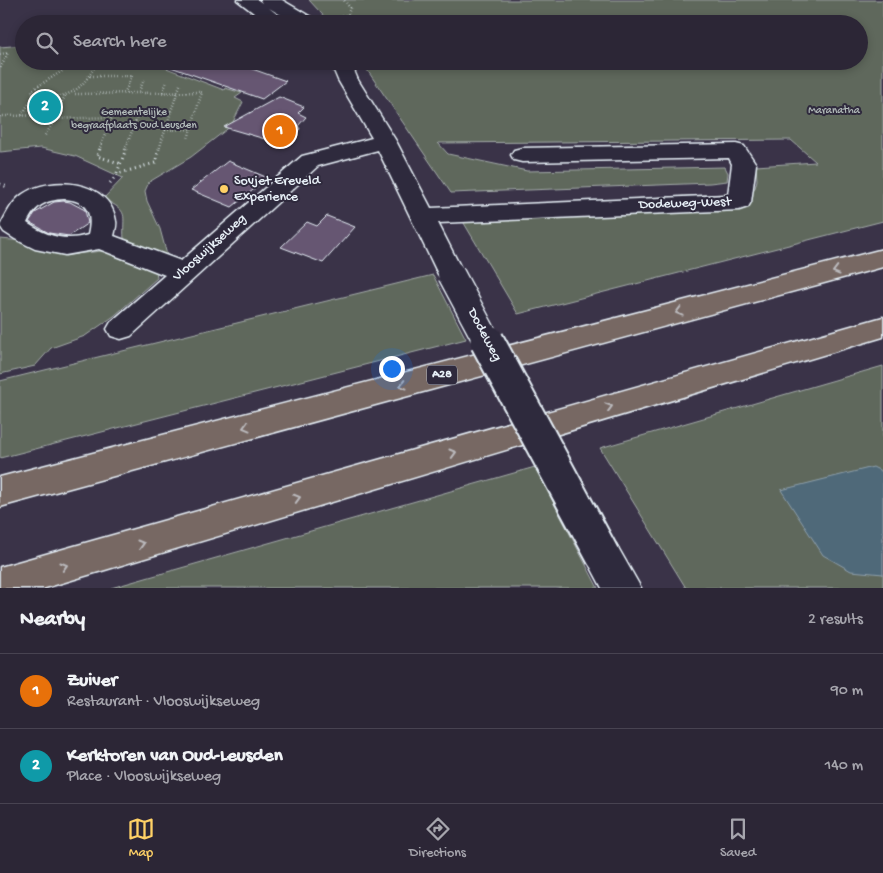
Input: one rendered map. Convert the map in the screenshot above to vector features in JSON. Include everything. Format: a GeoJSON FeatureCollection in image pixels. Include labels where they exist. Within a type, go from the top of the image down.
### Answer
{"type":"FeatureCollection","features":[{"type":"Feature","properties":{"kind":"highway","name":"A28"},"geometry":{"type":"LineString","coordinates":[[0,492],[883,258]]}},
{"type":"Feature","properties":{"kind":"highway"},"geometry":{"type":"LineString","coordinates":[[0,584],[883,327]]}},
{"type":"Feature","properties":{"kind":"street"},"geometry":{"type":"LineString","coordinates":[[246,0],[268,15]]}},
{"type":"Feature","properties":{"kind":"street"},"geometry":{"type":"LineString","coordinates":[[269,0],[294,15]]}},
{"type":"Feature","properties":{"kind":"street","name":"Dodeweg"},"geometry":{"type":"LineString","coordinates":[[344,70],[385,140],[451,274],[622,588]]}},
{"type":"Feature","properties":{"kind":"street","name":"Vlooswijkseweg"},"geometry":{"type":"LineString","coordinates":[[120,329],[310,161],[385,140]]}},
{"type":"Feature","properties":{"kind":"street","name":"Dodeweg-West"},"geometry":{"type":"LineString","coordinates":[[424,216],[739,202],[744,164],[736,151],[522,155]]}},
{"type":"Feature","properties":{"kind":"street"},"geometry":{"type":"LineString","coordinates":[[100,240],[104,220],[93,199],[75,191],[56,192],[33,198],[19,212],[13,226],[31,239],[58,247],[83,246],[100,240],[183,272]]}},
{"type":"Feature","properties":{"kind":"path"},"geometry":{"type":"LineString","coordinates":[[344,0],[350,8],[346,15]]}},
{"type":"Feature","properties":{"kind":"path"},"geometry":{"type":"LineString","coordinates":[[0,54],[8,54],[0,68]]}},
{"type":"Feature","properties":{"kind":"path"},"geometry":{"type":"LineString","coordinates":[[22,116],[33,97],[32,90],[64,70]]}},
{"type":"Feature","properties":{"kind":"path"},"geometry":{"type":"LineString","coordinates":[[75,94],[80,90],[93,70]]}},
{"type":"Feature","properties":{"kind":"path"},"geometry":{"type":"LineString","coordinates":[[90,76],[132,76],[125,92]]}},
{"type":"Feature","properties":{"kind":"path"},"geometry":{"type":"LineString","coordinates":[[139,92],[145,78]]}},
{"type":"Feature","properties":{"kind":"path"},"geometry":{"type":"LineString","coordinates":[[162,92],[166,81]]}},
{"type":"Feature","properties":{"kind":"path"},"geometry":{"type":"LineString","coordinates":[[117,174],[155,163],[180,85]]}},
{"type":"Feature","properties":{"kind":"path"},"geometry":{"type":"LineString","coordinates":[[33,97],[56,98],[75,94],[125,92],[202,92],[188,139]]}},
{"type":"Feature","properties":{"kind":"path"},"geometry":{"type":"LineString","coordinates":[[45,135],[56,117],[65,95]]}},
{"type":"Feature","properties":{"kind":"path"},"geometry":{"type":"LineString","coordinates":[[0,116],[112,117],[138,115],[144,112],[171,111]]}},
{"type":"Feature","properties":{"kind":"path"},"geometry":{"type":"LineString","coordinates":[[93,199],[104,193],[117,174],[138,115]]}},
{"type":"Feature","properties":{"kind":"path"},"geometry":{"type":"LineString","coordinates":[[112,117],[98,156],[122,164]]}},
{"type":"Feature","properties":{"kind":"path"},"geometry":{"type":"LineString","coordinates":[[165,130],[191,129]]}},
{"type":"Feature","properties":{"kind":"green space","name":"Maranatha"},"geometry":{"type":"Polygon","coordinates":[[[309,0],[883,0],[883,221],[518,314],[455,208],[743,193],[755,188],[757,180],[756,166],[816,162],[791,140],[438,143],[448,154],[527,171],[725,167],[728,173],[727,181],[710,183],[451,193],[367,70],[868,70],[868,15],[323,15],[309,0]]]}},
{"type":"Feature","properties":{"kind":"green space","name":"Gemeentelijke begraafplaats Oud Leusden"},"geometry":{"type":"Polygon","coordinates":[[[15,46],[15,70],[172,70],[224,90],[225,88],[242,93],[235,98],[243,102],[231,126],[191,157],[149,182],[145,191],[147,201],[160,229],[167,255],[124,239],[123,214],[118,207],[103,199],[123,178],[75,156],[41,148],[0,152],[0,47],[15,46]]]}},
{"type":"Feature","properties":{"kind":"green space"},"geometry":{"type":"Polygon","coordinates":[[[0,239],[24,241],[44,251],[68,255],[110,250],[156,271],[157,278],[114,316],[85,336],[51,348],[35,366],[0,374],[0,239]]]}},
{"type":"Feature","properties":{"kind":"green space"},"geometry":{"type":"Polygon","coordinates":[[[433,275],[466,339],[0,458],[0,381],[433,275]]]}},
{"type":"Feature","properties":{"kind":"green space"},"geometry":{"type":"Polygon","coordinates":[[[883,366],[883,588],[686,588],[600,448],[883,366]]]}},
{"type":"Feature","properties":{"kind":"green space"},"geometry":{"type":"Polygon","coordinates":[[[535,467],[598,588],[111,588],[535,467]]]}},
{"type":"Feature","properties":{"kind":"water"},"geometry":{"type":"Polygon","coordinates":[[[873,467],[883,472],[883,574],[851,571],[823,555],[781,490],[873,467]]]}},
{"type":"Feature","properties":{"kind":"building"},"geometry":{"type":"Polygon","coordinates":[[[179,70],[255,70],[286,81],[262,99],[179,70]]]}},
{"type":"Feature","properties":{"kind":"building"},"geometry":{"type":"Polygon","coordinates":[[[279,97],[304,107],[298,113],[306,117],[298,126],[300,129],[282,144],[224,127],[279,97]]]}},
{"type":"Feature","properties":{"kind":"building"},"geometry":{"type":"Polygon","coordinates":[[[228,161],[268,178],[232,207],[191,190],[228,161]]]}},
{"type":"Feature","properties":{"kind":"building"},"geometry":{"type":"Polygon","coordinates":[[[64,201],[85,210],[88,223],[69,236],[49,233],[29,222],[35,213],[54,202],[64,201]]]}},
{"type":"Feature","properties":{"kind":"building"},"geometry":{"type":"Polygon","coordinates":[[[327,216],[355,227],[323,263],[281,247],[307,222],[317,226],[327,216]]]}},
{"type":"Feature","properties":{"kind":"place","name":"Kerktoren van Oud-Leusden"},"geometry":{"type":"Point","coordinates":[45,107]}},
{"type":"Feature","properties":{"kind":"place","name":"Zuiver"},"geometry":{"type":"Point","coordinates":[280,131]}},
{"type":"Feature","properties":{"kind":"place","name":"Sovjet Ereveld Experience"},"geometry":{"type":"Point","coordinates":[224,189]}}]}
